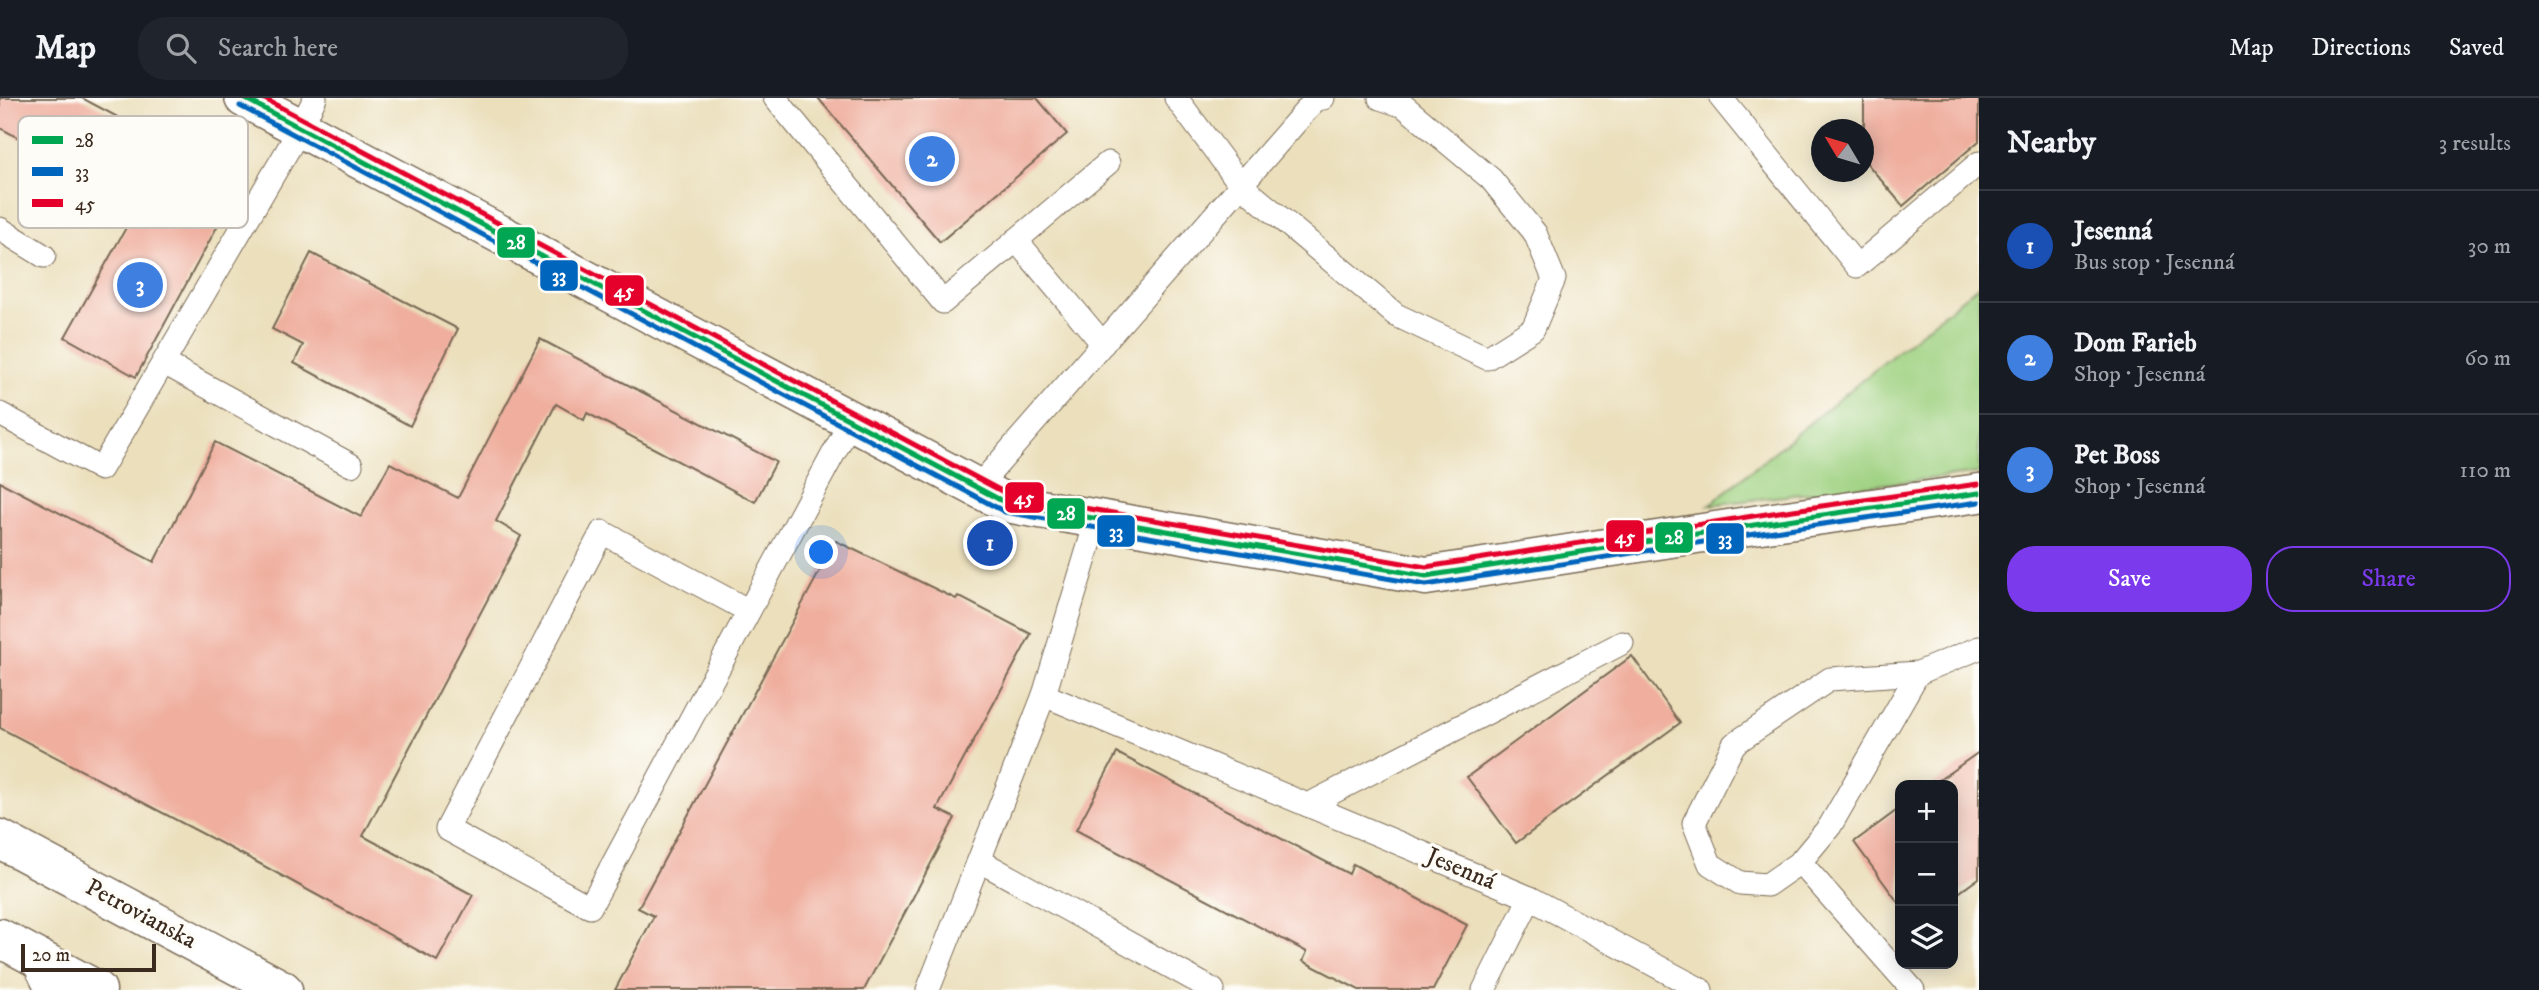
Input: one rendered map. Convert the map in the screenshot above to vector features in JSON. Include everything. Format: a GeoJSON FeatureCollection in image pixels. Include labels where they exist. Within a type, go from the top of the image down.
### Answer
{"type":"FeatureCollection","features":[{"type":"Feature","properties":{"kind":"street"},"geometry":{"type":"LineString","coordinates":[[244,98],[307,113],[851,421],[1006,503],[1426,576],[1979,493]]}},
{"type":"Feature","properties":{"kind":"street","name":"Petrovianska"},"geometry":{"type":"LineString","coordinates":[[0,839],[283,990]]}},
{"type":"Feature","properties":{"kind":"street"},"geometry":{"type":"LineString","coordinates":[[15,946],[97,990]]}},
{"type":"Feature","properties":{"kind":"lane"},"geometry":{"type":"LineString","coordinates":[[775,98],[943,302],[1108,163]]}},
{"type":"Feature","properties":{"kind":"lane"},"geometry":{"type":"LineString","coordinates":[[1176,98],[1241,185],[1396,315],[1487,358],[1533,329],[1554,279],[1535,233],[1491,179],[1404,106],[1381,98]]}},
{"type":"Feature","properties":{"kind":"lane"},"geometry":{"type":"LineString","coordinates":[[977,488],[1316,99],[1323,98]]}},
{"type":"Feature","properties":{"kind":"lane"},"geometry":{"type":"LineString","coordinates":[[1721,98],[1857,266],[1979,163]]}},
{"type":"Feature","properties":{"kind":"lane"},"geometry":{"type":"LineString","coordinates":[[248,215],[307,113]]}},
{"type":"Feature","properties":{"kind":"lane"},"geometry":{"type":"LineString","coordinates":[[0,414],[101,469],[241,228]]}},
{"type":"Feature","properties":{"kind":"lane"},"geometry":{"type":"LineString","coordinates":[[0,229],[44,256]]}},
{"type":"Feature","properties":{"kind":"lane"},"geometry":{"type":"LineString","coordinates":[[1016,240],[1103,344]]}},
{"type":"Feature","properties":{"kind":"lane"},"geometry":{"type":"LineString","coordinates":[[163,363],[351,465]]}},
{"type":"Feature","properties":{"kind":"lane"},"geometry":{"type":"LineString","coordinates":[[749,611],[602,532],[447,829],[590,907],[749,611],[851,421]]}},
{"type":"Feature","properties":{"kind":"lane"},"geometry":{"type":"LineString","coordinates":[[928,990],[1044,695],[1097,519]]}},
{"type":"Feature","properties":{"kind":"lane"},"geometry":{"type":"LineString","coordinates":[[1308,805],[1622,643]]}},
{"type":"Feature","properties":{"kind":"lane"},"geometry":{"type":"LineString","coordinates":[[1919,673],[1830,826],[1800,862],[1767,885],[1740,883],[1710,864],[1693,823],[1734,744],[1830,679],[1919,673],[1979,648]]}},
{"type":"Feature","properties":{"kind":"lane","name":"Jesenná"},"geometry":{"type":"LineString","coordinates":[[1044,695],[1530,898],[1701,990]]}},
{"type":"Feature","properties":{"kind":"lane"},"geometry":{"type":"LineString","coordinates":[[980,860],[1213,990]]}},
{"type":"Feature","properties":{"kind":"lane"},"geometry":{"type":"LineString","coordinates":[[1800,862],[1913,990]]}},
{"type":"Feature","properties":{"kind":"lane"},"geometry":{"type":"LineString","coordinates":[[1485,990],[1530,898]]}},
{"type":"Feature","properties":{"kind":"lane"},"geometry":{"type":"LineString","coordinates":[[15,946],[47,990]]}},
{"type":"Feature","properties":{"kind":"green space"},"geometry":{"type":"Polygon","coordinates":[[[1979,285],[1979,473],[1709,505],[1979,285]]]}},
{"type":"Feature","properties":{"kind":"building"},"geometry":{"type":"Polygon","coordinates":[[[0,98],[82,98],[116,116],[18,116],[18,138],[0,128],[0,98]]]}},
{"type":"Feature","properties":{"kind":"building"},"geometry":{"type":"Polygon","coordinates":[[[818,98],[1037,98],[1067,134],[940,242],[818,98]]]}},
{"type":"Feature","properties":{"kind":"building"},"geometry":{"type":"Polygon","coordinates":[[[1864,98],[1979,98],[1979,141],[1903,206],[1874,172],[1874,119],[1864,119],[1864,98]]]}},
{"type":"Feature","properties":{"kind":"building"},"geometry":{"type":"Polygon","coordinates":[[[126,228],[216,228],[136,377],[65,337],[126,228]]]}},
{"type":"Feature","properties":{"kind":"building"},"geometry":{"type":"Polygon","coordinates":[[[311,253],[458,329],[410,426],[294,363],[303,345],[272,329],[311,253]]]}},
{"type":"Feature","properties":{"kind":"building"},"geometry":{"type":"Polygon","coordinates":[[[540,339],[776,462],[755,502],[587,413],[584,420],[556,404],[496,521],[521,536],[363,836],[473,895],[437,961],[253,860],[0,728],[0,482],[154,562],[215,442],[361,517],[390,463],[458,498],[540,339]]]}},
{"type":"Feature","properties":{"kind":"building"},"geometry":{"type":"Polygon","coordinates":[[[836,541],[956,599],[958,596],[1031,634],[937,809],[955,818],[864,990],[615,990],[654,916],[638,908],[836,541]]]}},
{"type":"Feature","properties":{"kind":"building"},"geometry":{"type":"Polygon","coordinates":[[[1632,656],[1680,723],[1516,843],[1467,777],[1632,656]]]}},
{"type":"Feature","properties":{"kind":"building"},"geometry":{"type":"Polygon","coordinates":[[[1979,752],[1979,878],[1958,893],[1958,780],[1939,780],[1979,752]]]}},
{"type":"Feature","properties":{"kind":"building"},"geometry":{"type":"Polygon","coordinates":[[[1117,753],[1349,874],[1353,864],[1467,925],[1433,990],[1359,990],[1303,961],[1307,952],[1076,830],[1117,753]]]}},
{"type":"Feature","properties":{"kind":"building"},"geometry":{"type":"Polygon","coordinates":[[[1895,812],[1895,898],[1854,842],[1895,812]]]}},
{"type":"Feature","properties":{"kind":"transit line","name":"28"},"geometry":{"type":"LineString","coordinates":[[244,98],[1006,503],[1426,576],[1979,493]]}},
{"type":"Feature","properties":{"kind":"transit line","name":"45"},"geometry":{"type":"LineString","coordinates":[[263,98],[1009,495],[1426,567],[1978,484]]}},
{"type":"Feature","properties":{"kind":"transit line","name":"33"},"geometry":{"type":"LineString","coordinates":[[240,106],[1005,512],[1426,585],[1979,502]]}},
{"type":"Feature","properties":{"kind":"place","name":"Dom Farieb"},"geometry":{"type":"Point","coordinates":[932,159]}},
{"type":"Feature","properties":{"kind":"place","name":"Pet Boss"},"geometry":{"type":"Point","coordinates":[140,285]}},
{"type":"Feature","properties":{"kind":"place","name":"Jesenná"},"geometry":{"type":"Point","coordinates":[990,543]}}]}
